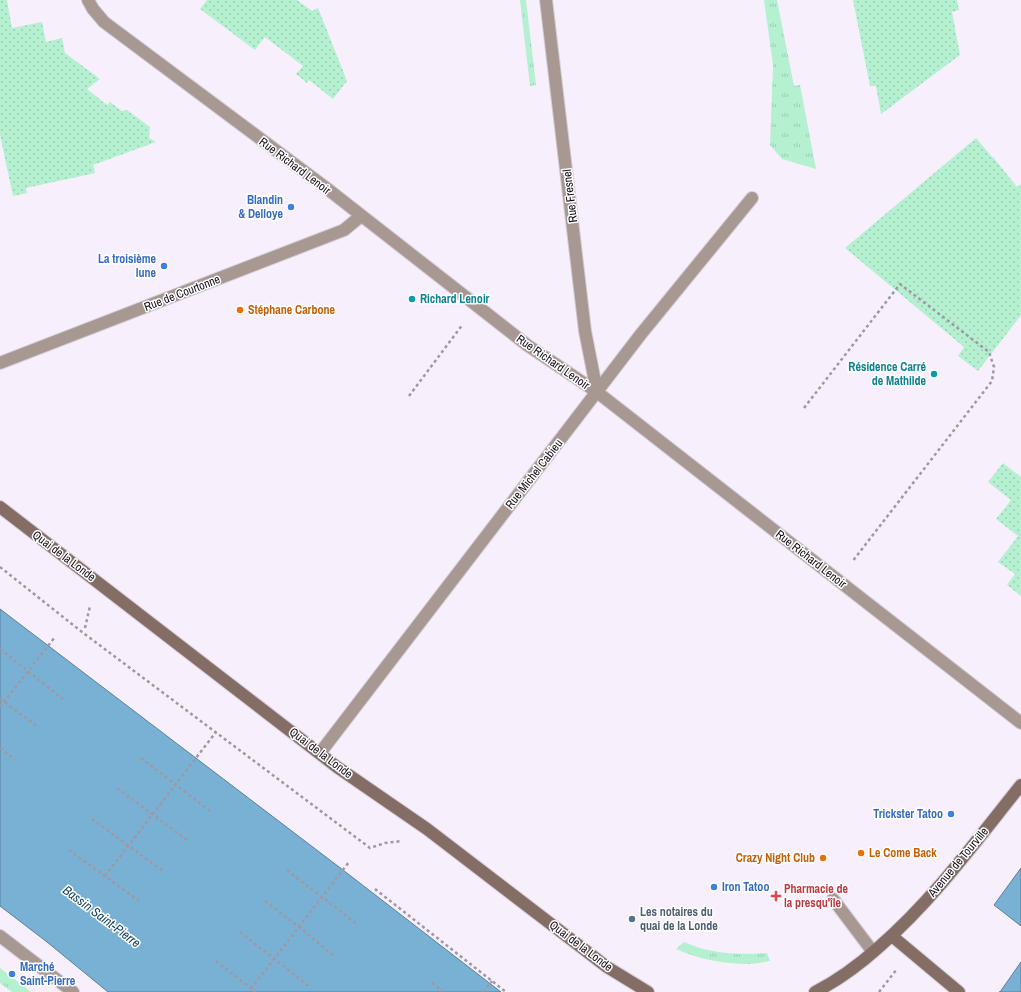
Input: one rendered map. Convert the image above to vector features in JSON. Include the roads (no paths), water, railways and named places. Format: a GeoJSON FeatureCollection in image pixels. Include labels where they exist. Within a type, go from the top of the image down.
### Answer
{"type":"FeatureCollection","features":[{"type":"Feature","properties":{"kind":"street","name":"Rue Richard Lenoir"},"geometry":{"type":"LineString","coordinates":[[88,0],[93,9],[104,22],[361,216],[527,345],[597,392],[1021,723]]}},
{"type":"Feature","properties":{"kind":"street","name":"Rue Fresnel"},"geometry":{"type":"LineString","coordinates":[[546,0],[585,331],[597,392]]}},
{"type":"Feature","properties":{"kind":"street","name":"Rue Michel Cabieu"},"geometry":{"type":"LineString","coordinates":[[320,753],[641,334],[752,198]]}},
{"type":"Feature","properties":{"kind":"street","name":"Rue de Courtonne"},"geometry":{"type":"LineString","coordinates":[[0,363],[344,230],[361,216]]}},
{"type":"Feature","properties":{"kind":"street","name":"Quai de la Londe"},"geometry":{"type":"LineString","coordinates":[[0,507],[320,753],[428,829],[607,967],[643,991]]}},
{"type":"Feature","properties":{"kind":"street","name":"Avenue de Tourville"},"geometry":{"type":"LineString","coordinates":[[892,936],[916,912],[970,850],[1021,785]]}},
{"type":"Feature","properties":{"kind":"street"},"geometry":{"type":"LineString","coordinates":[[833,899],[873,952]]}},
{"type":"Feature","properties":{"kind":"street"},"geometry":{"type":"LineString","coordinates":[[0,936],[73,992]]}},
{"type":"Feature","properties":{"kind":"street"},"geometry":{"type":"LineString","coordinates":[[815,992],[844,975],[892,936],[959,992]]}},
{"type":"Feature","properties":{"kind":"water","name":"Bassin Saint-Pierre"},"geometry":{"type":"Polygon","coordinates":[[[0,609],[501,992],[108,992],[0,906],[0,609]]]}},
{"type":"Feature","properties":{"kind":"water"},"geometry":{"type":"Polygon","coordinates":[[[1021,868],[1021,926],[994,905],[1021,868]]]}},
{"type":"Feature","properties":{"kind":"water"},"geometry":{"type":"Polygon","coordinates":[[[1021,962],[1021,992],[1000,992],[1021,962]]]}},
{"type":"Feature","properties":{"kind":"place","name":"Blandin & Delloye"},"geometry":{"type":"Point","coordinates":[291,207]}},
{"type":"Feature","properties":{"kind":"place","name":"La troisième lune"},"geometry":{"type":"Point","coordinates":[164,266]}},
{"type":"Feature","properties":{"kind":"place","name":"Richard Lenoir"},"geometry":{"type":"Point","coordinates":[412,299]}},
{"type":"Feature","properties":{"kind":"place","name":"Stéphane Carbone"},"geometry":{"type":"Point","coordinates":[240,310]}},
{"type":"Feature","properties":{"kind":"place","name":"Résidence Carré de Mathilde"},"geometry":{"type":"Point","coordinates":[934,374]}},
{"type":"Feature","properties":{"kind":"place","name":"Trickster Tatoo"},"geometry":{"type":"Point","coordinates":[951,814]}},
{"type":"Feature","properties":{"kind":"place","name":"Le Come Back"},"geometry":{"type":"Point","coordinates":[861,853]}},
{"type":"Feature","properties":{"kind":"place","name":"Crazy Night Club"},"geometry":{"type":"Point","coordinates":[823,858]}},
{"type":"Feature","properties":{"kind":"place","name":"Iron Tatoo"},"geometry":{"type":"Point","coordinates":[714,887]}},
{"type":"Feature","properties":{"kind":"place","name":"Pharmacie de la presqu'île"},"geometry":{"type":"Point","coordinates":[776,896]}},
{"type":"Feature","properties":{"kind":"place","name":"Les notaires du quai de la Londe"},"geometry":{"type":"Point","coordinates":[632,919]}},
{"type":"Feature","properties":{"kind":"place","name":"Marché Saint-Pierre"},"geometry":{"type":"Point","coordinates":[12,974]}}]}
